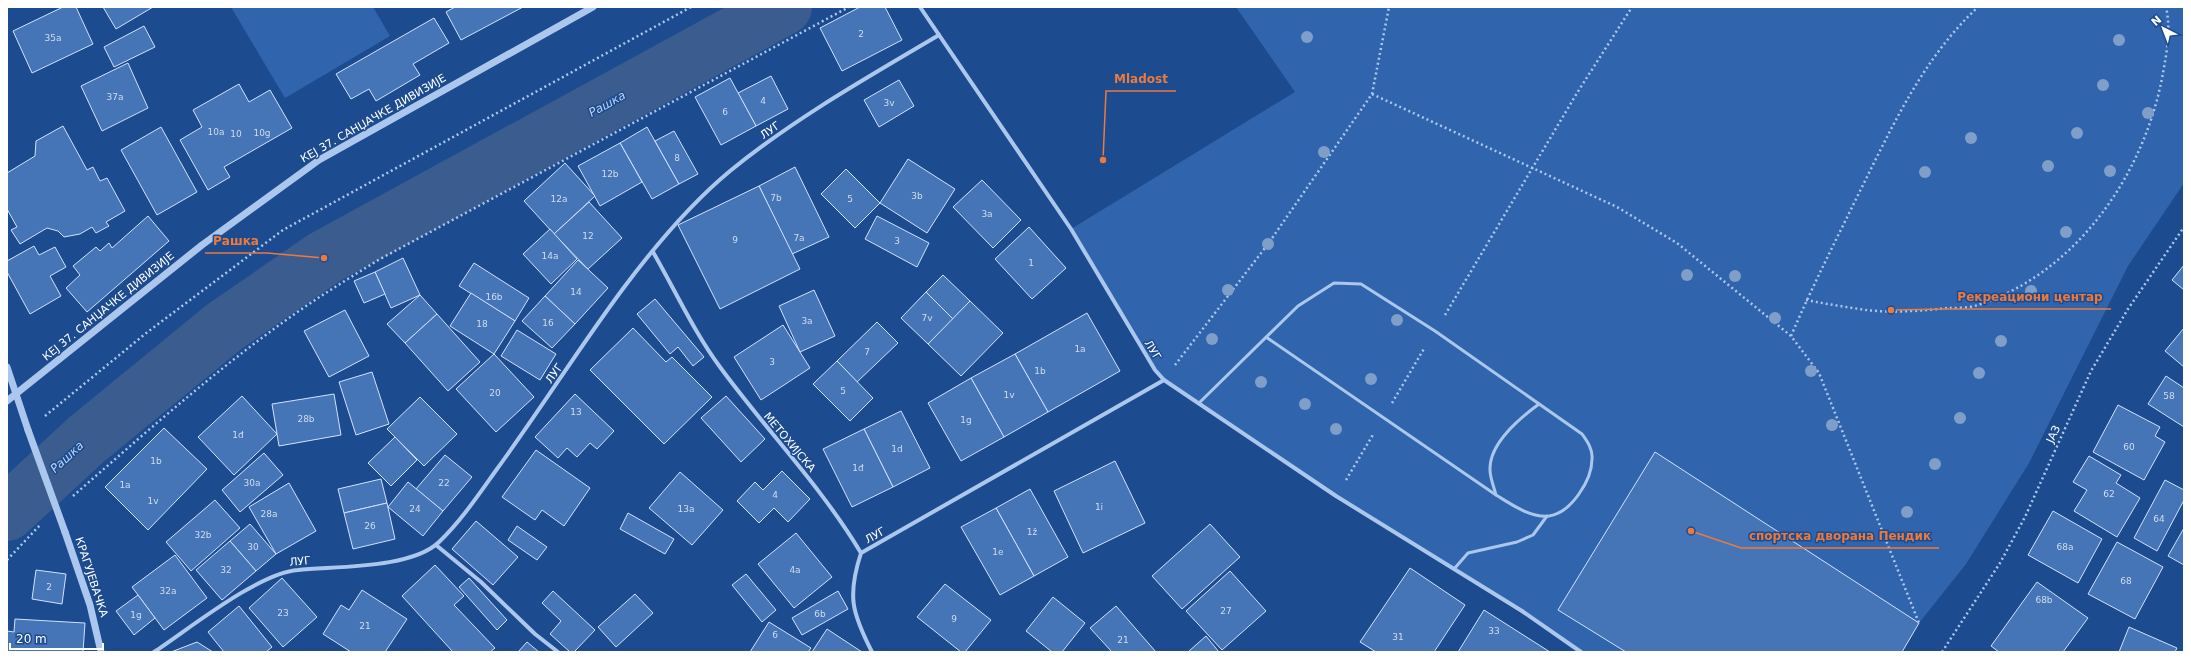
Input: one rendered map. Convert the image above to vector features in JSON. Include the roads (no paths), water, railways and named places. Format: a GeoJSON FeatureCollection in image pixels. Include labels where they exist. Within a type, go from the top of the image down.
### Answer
{"type":"FeatureCollection","features":[{"type":"Feature","properties":{"kind":"street","name":"КЕЈ 37. САНЏАЧКЕ ДИВИЗИЈЕ"},"geometry":{"type":"LineString","coordinates":[[7,401],[202,245],[319,160],[593,7]]}},
{"type":"Feature","properties":{"kind":"street","name":"ЛУГ"},"geometry":{"type":"LineString","coordinates":[[861,553],[1164,380],[1155,370],[1071,229],[920,7]]}},
{"type":"Feature","properties":{"kind":"street","name":"ЛУГ"},"geometry":{"type":"LineString","coordinates":[[154,652],[238,596],[266,580],[282,573],[296,570],[369,564],[411,557],[436,545],[475,499],[532,421],[620,292],[703,195],[758,149],[832,98],[939,35]]}},
{"type":"Feature","properties":{"kind":"street","name":"МЕТОХИЈСКА"},"geometry":{"type":"LineString","coordinates":[[653,252],[719,366],[821,493],[861,553]]}},
{"type":"Feature","properties":{"kind":"street","name":"КРАГУЈЕВАЧКА"},"geometry":{"type":"LineString","coordinates":[[7,367],[15,395],[90,605],[101,652]]}},
{"type":"Feature","properties":{"kind":"street"},"geometry":{"type":"LineString","coordinates":[[1164,380],[1336,496],[1522,611],[1581,652]]}},
{"type":"Feature","properties":{"kind":"street"},"geometry":{"type":"LineString","coordinates":[[436,545],[482,582],[535,634],[558,652]]}},
{"type":"Feature","properties":{"kind":"street"},"geometry":{"type":"LineString","coordinates":[[861,553],[852,589],[854,606],[872,652]]}},
{"type":"Feature","properties":{"kind":"lane"},"geometry":{"type":"LineString","coordinates":[[1199,403],[1266,337],[1298,306],[1334,284],[1361,284],[1435,331],[1582,434],[1589,444],[1592,459],[1580,492],[1571,505],[1559,514],[1547,516],[1525,512],[1496,495],[1382,418],[1266,337]]}},
{"type":"Feature","properties":{"kind":"lane"},"geometry":{"type":"LineString","coordinates":[[1496,495],[1490,470],[1493,455],[1517,421],[1539,404]]}},
{"type":"Feature","properties":{"kind":"lane"},"geometry":{"type":"LineString","coordinates":[[1454,569],[1468,553],[1517,542],[1533,535],[1547,516]]}},
{"type":"Feature","properties":{"kind":"waterway","name":"Рашка"},"geometry":{"type":"LineString","coordinates":[[7,513],[86,440],[224,327],[324,258],[784,7]]}},
{"type":"Feature","properties":{"kind":"place","name":"Mladost"},"geometry":{"type":"Point","coordinates":[1103,160]}},
{"type":"Feature","properties":{"kind":"place","name":"Рашка"},"geometry":{"type":"Point","coordinates":[324,258]}},
{"type":"Feature","properties":{"kind":"place","name":"Рекреациони центар"},"geometry":{"type":"Point","coordinates":[1891,310]}},
{"type":"Feature","properties":{"kind":"place","name":"спортска дворана Пендик"},"geometry":{"type":"Point","coordinates":[1691,531]}}]}
